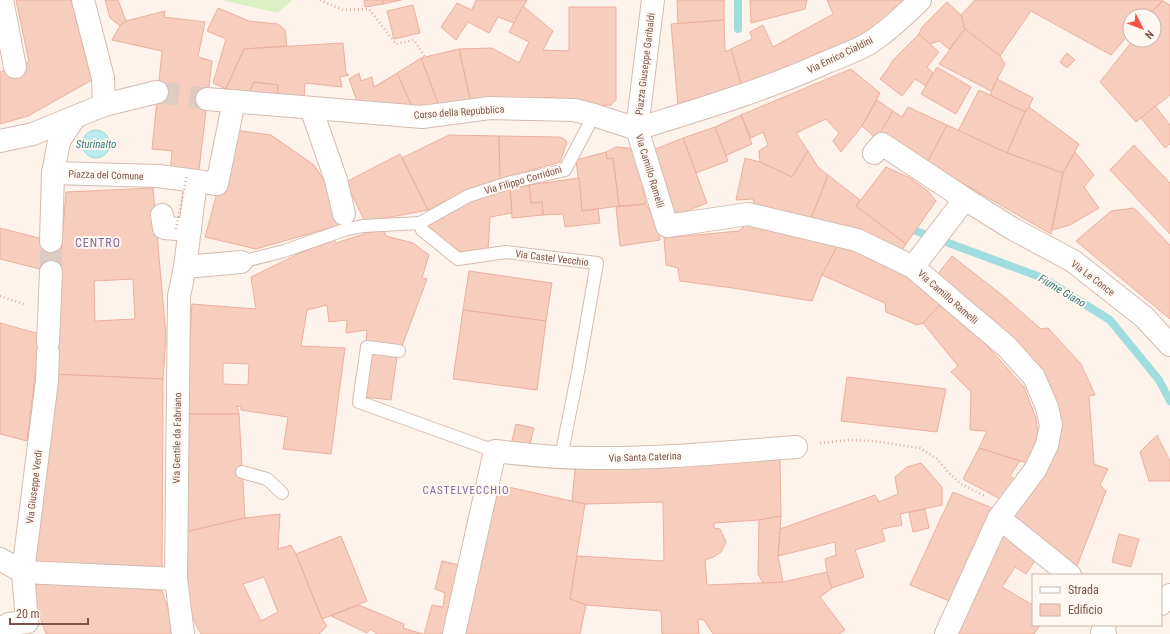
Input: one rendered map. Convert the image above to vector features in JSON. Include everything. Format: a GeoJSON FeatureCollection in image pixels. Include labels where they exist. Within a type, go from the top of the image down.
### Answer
{"type":"FeatureCollection","features":[{"type":"Feature","properties":{"kind":"street"},"geometry":{"type":"LineString","coordinates":[[2,0],[15,67]]}},
{"type":"Feature","properties":{"kind":"street"},"geometry":{"type":"LineString","coordinates":[[83,0],[103,78],[104,104]]}},
{"type":"Feature","properties":{"kind":"street","name":"Piazza Giuseppe Garibaldi"},"geometry":{"type":"LineString","coordinates":[[637,129],[653,0]]}},
{"type":"Feature","properties":{"kind":"street","name":"Via Enrico Cialdini"},"geometry":{"type":"LineString","coordinates":[[637,129],[732,100],[796,76],[870,43],[920,0]]}},
{"type":"Feature","properties":{"kind":"street"},"geometry":{"type":"LineString","coordinates":[[0,141],[33,134],[104,104],[157,92]]}},
{"type":"Feature","properties":{"kind":"street","name":"Corso della Repubblica"},"geometry":{"type":"LineString","coordinates":[[207,100],[422,117],[434,113],[490,108],[574,110],[637,129]]}},
{"type":"Feature","properties":{"kind":"street","name":"Piazza del Comune"},"geometry":{"type":"LineString","coordinates":[[53,173],[158,182],[191,179],[217,184],[234,101]]}},
{"type":"Feature","properties":{"kind":"street"},"geometry":{"type":"LineString","coordinates":[[310,108],[336,180],[344,214]]}},
{"type":"Feature","properties":{"kind":"street","name":"Piazza del Comune"},"geometry":{"type":"LineString","coordinates":[[51,241],[53,173],[59,141],[75,117]]}},
{"type":"Feature","properties":{"kind":"street","name":"Via Camillo Ramelli"},"geometry":{"type":"LineString","coordinates":[[637,129],[667,226],[748,214],[857,240],[913,267],[1007,347],[1034,377],[1047,407],[1051,425],[1047,445],[1035,470],[1003,513],[946,634]]}},
{"type":"Feature","properties":{"kind":"street","name":"Via Le Conce"},"geometry":{"type":"LineString","coordinates":[[874,153],[882,144],[965,200],[1013,229],[1073,261],[1144,317],[1169,344]]}},
{"type":"Feature","properties":{"kind":"street","name":"Via Gentile da Fabriano"},"geometry":{"type":"LineString","coordinates":[[183,634],[176,579],[180,477],[179,296],[185,267],[176,225],[191,179]]}},
{"type":"Feature","properties":{"kind":"street"},"geometry":{"type":"LineString","coordinates":[[913,267],[965,200]]}},
{"type":"Feature","properties":{"kind":"street"},"geometry":{"type":"LineString","coordinates":[[185,267],[241,262]]}},
{"type":"Feature","properties":{"kind":"street","name":"Via Giuseppe Verdi"},"geometry":{"type":"LineString","coordinates":[[31,628],[23,572],[47,380],[48,347],[41,311],[51,272]]}},
{"type":"Feature","properties":{"kind":"street","name":"Via Santa Caterina"},"geometry":{"type":"LineString","coordinates":[[494,451],[561,458],[661,457],[796,447]]}},
{"type":"Feature","properties":{"kind":"street"},"geometry":{"type":"LineString","coordinates":[[454,634],[494,451]]}},
{"type":"Feature","properties":{"kind":"street"},"geometry":{"type":"LineString","coordinates":[[1003,513],[1069,574]]}},
{"type":"Feature","properties":{"kind":"street"},"geometry":{"type":"LineString","coordinates":[[0,559],[23,572],[176,579]]}},
{"type":"Feature","properties":{"kind":"street"},"geometry":{"type":"LineString","coordinates":[[1162,603],[1170,595]]}},
{"type":"Feature","properties":{"kind":"street"},"geometry":{"type":"LineString","coordinates":[[0,629],[9,624],[31,628]]}},
{"type":"Feature","properties":{"kind":"street"},"geometry":{"type":"LineString","coordinates":[[1105,626],[1102,632],[1105,634]]}},
{"type":"Feature","properties":{"kind":"lane","name":"Via Filippo Corridoni"},"geometry":{"type":"LineString","coordinates":[[241,262],[284,251],[344,230],[363,226],[420,223],[468,196],[508,183],[565,170],[594,115]]}},
{"type":"Feature","properties":{"kind":"lane","name":"Via Castel Vecchio"},"geometry":{"type":"LineString","coordinates":[[420,223],[422,230],[458,258],[506,252],[598,263],[561,458]]}},
{"type":"Feature","properties":{"kind":"lane","name":"Via Santa Caterina"},"geometry":{"type":"LineString","coordinates":[[399,351],[366,347],[359,402],[494,451]]}},
{"type":"Feature","properties":{"kind":"lane"},"geometry":{"type":"LineString","coordinates":[[242,472],[267,479],[282,493]]}},
{"type":"Feature","properties":{"kind":"path"},"geometry":{"type":"LineString","coordinates":[[320,0],[343,10],[369,9],[396,44],[414,40],[425,57]]}},
{"type":"Feature","properties":{"kind":"path"},"geometry":{"type":"LineString","coordinates":[[176,225],[191,179]]}},
{"type":"Feature","properties":{"kind":"path"},"geometry":{"type":"LineString","coordinates":[[0,296],[41,311]]}},
{"type":"Feature","properties":{"kind":"path"},"geometry":{"type":"LineString","coordinates":[[796,447],[816,443],[849,440],[873,441],[920,448],[937,459],[960,484],[1003,513]]}},
{"type":"Feature","properties":{"kind":"green space"},"geometry":{"type":"Polygon","coordinates":[[[222,0],[292,0],[278,13],[222,0]]]}},
{"type":"Feature","properties":{"kind":"water","name":"Sturinalto"},"geometry":{"type":"Polygon","coordinates":[[[96,130],[102,131],[106,134],[109,138],[109,150],[106,154],[102,157],[96,158],[90,157],[86,154],[83,150],[82,144],[83,138],[86,134],[90,131],[96,130]]]}},
{"type":"Feature","properties":{"kind":"building"},"geometry":{"type":"Polygon","coordinates":[[[16,0],[71,0],[92,80],[28,116],[0,124],[0,72],[29,62],[16,0]]]}},
{"type":"Feature","properties":{"kind":"building"},"geometry":{"type":"Polygon","coordinates":[[[105,0],[118,0],[126,21],[120,26],[110,18],[105,0]]]}},
{"type":"Feature","properties":{"kind":"building"},"geometry":{"type":"Polygon","coordinates":[[[364,0],[383,0],[383,4],[365,7],[364,0]]]}},
{"type":"Feature","properties":{"kind":"building"},"geometry":{"type":"Polygon","coordinates":[[[383,0],[401,0],[383,4],[383,0]]]}},
{"type":"Feature","properties":{"kind":"building"},"geometry":{"type":"Polygon","coordinates":[[[476,0],[527,0],[514,23],[498,17],[489,33],[468,22],[456,40],[441,27],[457,3],[472,10],[476,0]]]}},
{"type":"Feature","properties":{"kind":"building"},"geometry":{"type":"Polygon","coordinates":[[[677,0],[724,0],[724,20],[678,24],[677,0]]]}},
{"type":"Feature","properties":{"kind":"building"},"geometry":{"type":"Polygon","coordinates":[[[750,0],[807,0],[805,9],[751,23],[750,0]]]}},
{"type":"Feature","properties":{"kind":"building"},"geometry":{"type":"Polygon","coordinates":[[[827,0],[906,0],[860,42],[741,84],[731,49],[752,39],[750,32],[763,25],[773,47],[833,14],[827,0]]]}},
{"type":"Feature","properties":{"kind":"building"},"geometry":{"type":"Polygon","coordinates":[[[975,0],[1163,0],[1155,8],[1122,8],[1122,42],[1111,55],[1031,11],[1000,56],[965,29],[961,15],[975,0]]]}},
{"type":"Feature","properties":{"kind":"building"},"geometry":{"type":"Polygon","coordinates":[[[1163,1],[1170,5],[1170,95],[1136,122],[1100,82],[1127,48],[1162,48],[1162,8],[1156,8],[1163,1]]]}},
{"type":"Feature","properties":{"kind":"building"},"geometry":{"type":"Polygon","coordinates":[[[947,2],[961,15],[965,29],[949,49],[939,41],[930,44],[919,34],[922,27],[947,2]]]}},
{"type":"Feature","properties":{"kind":"building"},"geometry":{"type":"Polygon","coordinates":[[[413,5],[420,33],[394,39],[387,11],[413,5]]]}},
{"type":"Feature","properties":{"kind":"building"},"geometry":{"type":"Polygon","coordinates":[[[523,6],[553,31],[543,50],[569,51],[569,7],[616,7],[616,100],[611,105],[570,107],[557,97],[485,100],[471,103],[459,49],[492,48],[519,63],[529,42],[509,32],[523,6]]]}},
{"type":"Feature","properties":{"kind":"building"},"geometry":{"type":"Polygon","coordinates":[[[218,8],[249,21],[278,24],[285,30],[287,46],[244,49],[226,89],[213,83],[226,39],[207,31],[218,8]]]}},
{"type":"Feature","properties":{"kind":"building"},"geometry":{"type":"Polygon","coordinates":[[[165,11],[164,17],[205,22],[198,57],[212,61],[198,178],[170,174],[172,151],[152,149],[162,51],[112,40],[120,26],[126,21],[165,11]]]}},
{"type":"Feature","properties":{"kind":"building"},"geometry":{"type":"Polygon","coordinates":[[[724,20],[725,52],[731,49],[741,84],[678,106],[671,24],[724,20]]]}},
{"type":"Feature","properties":{"kind":"building"},"geometry":{"type":"Polygon","coordinates":[[[965,29],[1000,56],[1005,64],[991,91],[939,64],[965,29]]]}},
{"type":"Feature","properties":{"kind":"building"},"geometry":{"type":"Polygon","coordinates":[[[919,34],[939,52],[927,67],[933,73],[926,86],[915,79],[902,96],[880,79],[893,60],[919,34]]]}},
{"type":"Feature","properties":{"kind":"building"},"geometry":{"type":"Polygon","coordinates":[[[343,43],[346,73],[349,75],[340,77],[342,87],[305,83],[304,100],[277,102],[278,85],[254,82],[246,99],[226,89],[244,49],[343,43]]]}},
{"type":"Feature","properties":{"kind":"building"},"geometry":{"type":"Polygon","coordinates":[[[459,49],[471,103],[440,109],[421,58],[459,49]]]}},
{"type":"Feature","properties":{"kind":"building"},"geometry":{"type":"Polygon","coordinates":[[[1067,53],[1075,60],[1067,68],[1060,62],[1067,53]]]}},
{"type":"Feature","properties":{"kind":"building"},"geometry":{"type":"Polygon","coordinates":[[[421,58],[440,109],[413,109],[397,73],[421,58]]]}},
{"type":"Feature","properties":{"kind":"building"},"geometry":{"type":"Polygon","coordinates":[[[937,67],[971,87],[956,114],[921,94],[937,67]]]}},
{"type":"Feature","properties":{"kind":"building"},"geometry":{"type":"Polygon","coordinates":[[[851,69],[880,93],[862,126],[841,152],[833,141],[839,133],[826,119],[796,133],[808,151],[792,177],[760,162],[759,151],[768,145],[763,132],[751,138],[741,115],[851,69]]]}},
{"type":"Feature","properties":{"kind":"building"},"geometry":{"type":"Polygon","coordinates":[[[359,73],[361,81],[372,77],[374,87],[397,73],[413,109],[358,104],[349,79],[359,73]]]}},
{"type":"Feature","properties":{"kind":"building"},"geometry":{"type":"Polygon","coordinates":[[[997,79],[1033,98],[1025,112],[990,95],[997,79]]]}},
{"type":"Feature","properties":{"kind":"building"},"geometry":{"type":"Polygon","coordinates":[[[254,82],[278,85],[277,102],[246,99],[254,82]]]}},
{"type":"Feature","properties":{"kind":"building"},"geometry":{"type":"Polygon","coordinates":[[[979,90],[1025,112],[1007,153],[958,131],[979,90]]]}},
{"type":"Feature","properties":{"kind":"building"},"geometry":{"type":"Polygon","coordinates":[[[877,100],[893,111],[877,139],[862,126],[877,100]]]}},
{"type":"Feature","properties":{"kind":"building"},"geometry":{"type":"Polygon","coordinates":[[[1155,106],[1170,125],[1170,144],[1165,148],[1141,118],[1155,106]]]}},
{"type":"Feature","properties":{"kind":"building"},"geometry":{"type":"Polygon","coordinates":[[[908,107],[947,125],[927,163],[879,135],[893,111],[902,117],[908,107]]]}},
{"type":"Feature","properties":{"kind":"building"},"geometry":{"type":"Polygon","coordinates":[[[1029,107],[1079,144],[1063,173],[1007,153],[1025,112],[1029,107]]]}},
{"type":"Feature","properties":{"kind":"building"},"geometry":{"type":"Polygon","coordinates":[[[741,115],[752,144],[725,156],[715,127],[741,115]]]}},
{"type":"Feature","properties":{"kind":"building"},"geometry":{"type":"Polygon","coordinates":[[[947,125],[1007,153],[1063,173],[1051,234],[927,163],[947,125]]]}},
{"type":"Feature","properties":{"kind":"building"},"geometry":{"type":"Polygon","coordinates":[[[715,127],[728,161],[696,173],[683,138],[715,127]]]}},
{"type":"Feature","properties":{"kind":"building"},"geometry":{"type":"Polygon","coordinates":[[[234,130],[271,135],[314,165],[338,201],[343,224],[256,249],[205,237],[234,130]]]}},
{"type":"Feature","properties":{"kind":"building"},"geometry":{"type":"Polygon","coordinates":[[[449,135],[499,136],[500,179],[466,190],[428,210],[402,158],[449,135]]]}},
{"type":"Feature","properties":{"kind":"building"},"geometry":{"type":"Polygon","coordinates":[[[499,136],[559,137],[567,142],[560,162],[500,179],[499,136]]]}},
{"type":"Feature","properties":{"kind":"building"},"geometry":{"type":"Polygon","coordinates":[[[683,138],[707,203],[672,217],[648,152],[683,138]]]}},
{"type":"Feature","properties":{"kind":"building"},"geometry":{"type":"Polygon","coordinates":[[[1134,145],[1170,183],[1170,234],[1110,170],[1134,145]]]}},
{"type":"Feature","properties":{"kind":"building"},"geometry":{"type":"Polygon","coordinates":[[[616,147],[629,148],[634,154],[639,166],[646,204],[619,206],[613,158],[607,159],[606,152],[616,147]]]}},
{"type":"Feature","properties":{"kind":"building"},"geometry":{"type":"Polygon","coordinates":[[[808,151],[818,167],[828,175],[809,224],[758,214],[753,199],[736,200],[745,158],[760,162],[792,177],[808,151]]]}},
{"type":"Feature","properties":{"kind":"building"},"geometry":{"type":"Polygon","coordinates":[[[606,152],[607,159],[613,158],[619,206],[582,211],[576,160],[606,152]]]}},
{"type":"Feature","properties":{"kind":"building"},"geometry":{"type":"Polygon","coordinates":[[[1075,152],[1094,175],[1084,187],[1099,208],[1070,225],[1052,230],[1063,173],[1075,152]]]}},
{"type":"Feature","properties":{"kind":"building"},"geometry":{"type":"Polygon","coordinates":[[[400,154],[428,210],[365,222],[346,182],[400,154]]]}},
{"type":"Feature","properties":{"kind":"building"},"geometry":{"type":"Polygon","coordinates":[[[886,167],[910,178],[928,191],[936,201],[906,244],[856,206],[886,167]]]}},
{"type":"Feature","properties":{"kind":"building"},"geometry":{"type":"Polygon","coordinates":[[[828,175],[860,200],[856,206],[906,244],[898,256],[809,224],[828,175]]]}},
{"type":"Feature","properties":{"kind":"building"},"geometry":{"type":"Polygon","coordinates":[[[579,178],[582,211],[598,209],[600,223],[565,227],[563,214],[543,215],[542,202],[531,203],[529,185],[579,178]]]}},
{"type":"Feature","properties":{"kind":"building"},"geometry":{"type":"Polygon","coordinates":[[[529,185],[531,203],[542,202],[543,215],[512,218],[510,187],[529,185]]]}},
{"type":"Feature","properties":{"kind":"building"},"geometry":{"type":"Polygon","coordinates":[[[510,187],[512,213],[490,217],[488,251],[461,252],[425,228],[471,201],[510,187]]]}},
{"type":"Feature","properties":{"kind":"building"},"geometry":{"type":"Polygon","coordinates":[[[153,188],[166,336],[163,379],[51,374],[66,192],[153,188]],[[133,279],[94,281],[95,321],[135,319],[133,279]]]}},
{"type":"Feature","properties":{"kind":"building"},"geometry":{"type":"Polygon","coordinates":[[[646,204],[656,221],[660,240],[620,246],[616,207],[646,204]]]}},
{"type":"Feature","properties":{"kind":"building"},"geometry":{"type":"Polygon","coordinates":[[[1134,208],[1170,245],[1170,319],[1076,241],[1111,211],[1134,208]]]}},
{"type":"Feature","properties":{"kind":"building"},"geometry":{"type":"Polygon","coordinates":[[[745,225],[840,241],[822,275],[812,301],[680,281],[678,268],[666,265],[664,238],[739,231],[745,225]]]}},
{"type":"Feature","properties":{"kind":"building"},"geometry":{"type":"Polygon","coordinates":[[[0,228],[62,244],[60,274],[0,259],[0,228]]]}},
{"type":"Feature","properties":{"kind":"building"},"geometry":{"type":"Polygon","coordinates":[[[383,228],[386,236],[413,243],[429,255],[422,278],[427,279],[402,346],[366,344],[367,330],[346,333],[347,320],[329,322],[327,305],[307,310],[301,346],[345,348],[331,454],[283,449],[288,417],[241,410],[241,407],[237,406],[239,414],[185,414],[192,304],[256,309],[251,277],[333,237],[336,243],[383,228]],[[223,363],[223,384],[248,385],[249,364],[223,363]]]}},
{"type":"Feature","properties":{"kind":"building"},"geometry":{"type":"Polygon","coordinates":[[[840,241],[889,258],[943,302],[923,323],[917,325],[886,312],[885,303],[822,275],[840,241]]]}},
{"type":"Feature","properties":{"kind":"building"},"geometry":{"type":"Polygon","coordinates":[[[952,256],[1002,295],[1041,329],[1048,328],[1081,364],[1095,395],[1089,396],[1094,464],[1108,469],[1100,485],[1106,491],[1077,566],[1011,516],[1051,399],[936,276],[952,256]]]}},
{"type":"Feature","properties":{"kind":"building"},"geometry":{"type":"Polygon","coordinates":[[[469,271],[552,283],[546,321],[463,310],[469,271]]]}},
{"type":"Feature","properties":{"kind":"building"},"geometry":{"type":"Polygon","coordinates":[[[943,302],[965,321],[1024,387],[1036,418],[1039,443],[1030,464],[979,448],[987,431],[970,430],[971,392],[951,372],[958,366],[923,323],[943,302]]]}},
{"type":"Feature","properties":{"kind":"building"},"geometry":{"type":"Polygon","coordinates":[[[463,310],[546,321],[537,390],[453,379],[463,310]]]}},
{"type":"Feature","properties":{"kind":"building"},"geometry":{"type":"Polygon","coordinates":[[[0,323],[43,335],[38,351],[27,441],[0,434],[0,323]]]}},
{"type":"Feature","properties":{"kind":"building"},"geometry":{"type":"Polygon","coordinates":[[[369,352],[397,356],[391,400],[364,397],[369,352]]]}},
{"type":"Feature","properties":{"kind":"building"},"geometry":{"type":"Polygon","coordinates":[[[51,374],[163,379],[162,572],[28,564],[51,374]]]}},
{"type":"Feature","properties":{"kind":"building"},"geometry":{"type":"Polygon","coordinates":[[[847,377],[946,389],[937,432],[841,421],[847,377]]]}},
{"type":"Feature","properties":{"kind":"building"},"geometry":{"type":"Polygon","coordinates":[[[185,414],[239,414],[245,518],[181,533],[185,414]]]}},
{"type":"Feature","properties":{"kind":"building"},"geometry":{"type":"Polygon","coordinates":[[[516,424],[534,428],[529,448],[511,444],[516,424]]]}},
{"type":"Feature","properties":{"kind":"building"},"geometry":{"type":"Polygon","coordinates":[[[1157,435],[1170,461],[1170,481],[1149,481],[1140,452],[1157,435]]]}},
{"type":"Feature","properties":{"kind":"building"},"geometry":{"type":"Polygon","coordinates":[[[979,448],[1020,461],[1010,476],[1018,481],[1002,500],[963,479],[979,448]]]}},
{"type":"Feature","properties":{"kind":"building"},"geometry":{"type":"Polygon","coordinates":[[[780,458],[781,516],[759,520],[714,523],[714,528],[720,529],[726,542],[721,552],[714,557],[705,560],[707,585],[783,582],[827,572],[832,588],[820,597],[845,630],[839,634],[713,634],[704,620],[698,619],[699,634],[662,634],[661,611],[586,605],[570,599],[577,556],[664,561],[663,502],[585,504],[572,501],[575,469],[780,458]]]}},
{"type":"Feature","properties":{"kind":"building"},"geometry":{"type":"Polygon","coordinates":[[[921,463],[942,487],[942,505],[900,514],[902,525],[882,529],[885,541],[855,550],[864,577],[832,588],[825,559],[836,555],[835,542],[778,556],[780,529],[875,495],[879,502],[898,494],[895,477],[907,467],[921,463]]]}},
{"type":"Feature","properties":{"kind":"building"},"geometry":{"type":"Polygon","coordinates":[[[490,483],[585,504],[570,599],[586,605],[580,634],[461,634],[490,483]]]}},
{"type":"Feature","properties":{"kind":"building"},"geometry":{"type":"Polygon","coordinates":[[[953,492],[997,510],[952,602],[910,585],[953,492]]]}},
{"type":"Feature","properties":{"kind":"building"},"geometry":{"type":"Polygon","coordinates":[[[925,509],[929,528],[913,532],[909,513],[925,509]]]}},
{"type":"Feature","properties":{"kind":"building"},"geometry":{"type":"Polygon","coordinates":[[[280,514],[278,549],[291,545],[296,554],[322,619],[327,626],[319,634],[201,634],[183,600],[181,533],[245,518],[280,514]],[[264,577],[243,584],[261,621],[278,612],[264,577]]]}},
{"type":"Feature","properties":{"kind":"building"},"geometry":{"type":"Polygon","coordinates":[[[781,516],[778,556],[783,582],[763,583],[758,574],[759,520],[781,516]]]}},
{"type":"Feature","properties":{"kind":"building"},"geometry":{"type":"Polygon","coordinates":[[[1004,534],[1038,556],[1026,574],[1015,567],[1002,587],[1032,604],[1032,626],[1039,626],[1034,634],[954,634],[1004,534]]]}},
{"type":"Feature","properties":{"kind":"building"},"geometry":{"type":"Polygon","coordinates":[[[1119,534],[1139,539],[1131,567],[1112,562],[1119,534]]]}},
{"type":"Feature","properties":{"kind":"building"},"geometry":{"type":"Polygon","coordinates":[[[341,536],[367,601],[322,619],[296,554],[341,536]]]}},
{"type":"Feature","properties":{"kind":"building"},"geometry":{"type":"Polygon","coordinates":[[[442,561],[459,565],[444,634],[424,634],[432,605],[443,607],[445,593],[435,589],[442,561]]]}},
{"type":"Feature","properties":{"kind":"building"},"geometry":{"type":"Polygon","coordinates":[[[34,578],[162,591],[177,634],[46,634],[29,586],[34,578]]]}},
{"type":"Feature","properties":{"kind":"building"},"geometry":{"type":"Polygon","coordinates":[[[359,605],[404,624],[403,628],[423,634],[377,634],[370,629],[367,633],[331,616],[359,605]]]}},
{"type":"Feature","properties":{"kind":"waterway","name":"Fiume Giano"},"geometry":{"type":"LineString","coordinates":[[738,0],[738,29]]}},
{"type":"Feature","properties":{"kind":"waterway","name":"Fiume Giano"},"geometry":{"type":"LineString","coordinates":[[916,231],[1043,278],[1110,320],[1159,380],[1170,401]]}},
{"type":"Feature","properties":{"kind":"tunnel"},"geometry":{"type":"LineString","coordinates":[[157,92],[207,99]]}},
{"type":"Feature","properties":{"kind":"tunnel"},"geometry":{"type":"LineString","coordinates":[[51,241],[51,272]]}},
{"type":"Feature","properties":{"kind":"district","name":"CENTRO"},"geometry":{"type":"Point","coordinates":[98,243]}},
{"type":"Feature","properties":{"kind":"district","name":"CASTELVECCHIO"},"geometry":{"type":"Point","coordinates":[466,490]}}]}
